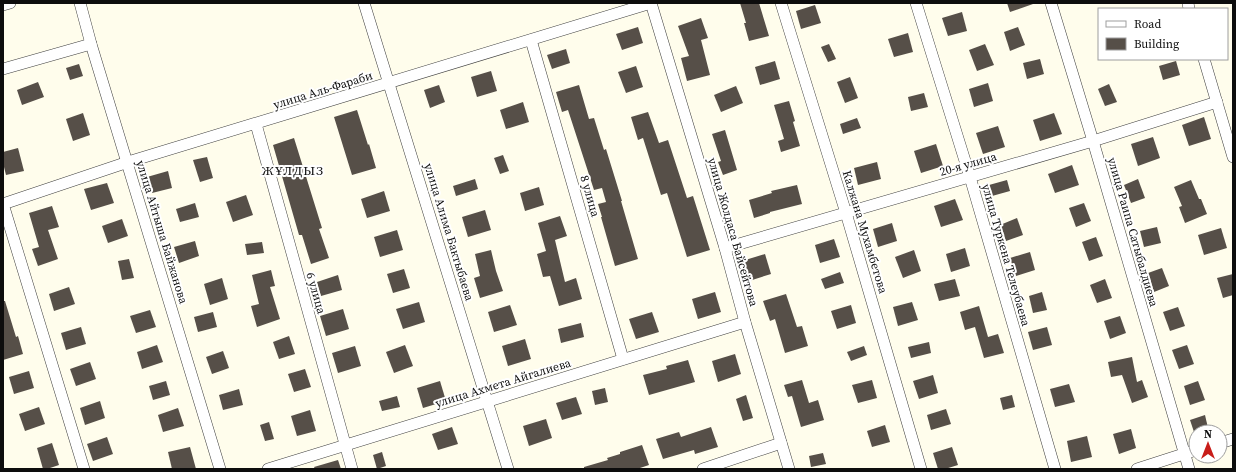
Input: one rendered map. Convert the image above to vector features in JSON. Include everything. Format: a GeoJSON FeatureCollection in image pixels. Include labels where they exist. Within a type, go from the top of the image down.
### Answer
{"type":"FeatureCollection","features":[{"type":"Feature","properties":{"kind":"street"},"geometry":{"type":"LineString","coordinates":[[3,5],[10,3]]}},
{"type":"Feature","properties":{"kind":"street","name":"улица Айтыша Байжанова"},"geometry":{"type":"LineString","coordinates":[[80,3],[91,44],[220,469]]}},
{"type":"Feature","properties":{"kind":"street","name":"улица Алима Бактыбаева"},"geometry":{"type":"LineString","coordinates":[[364,3],[508,469]]}},
{"type":"Feature","properties":{"kind":"street","name":"улица Аль-Фараби"},"geometry":{"type":"LineString","coordinates":[[3,204],[128,162],[390,84],[651,3]]}},
{"type":"Feature","properties":{"kind":"street","name":"улица Жолдаса Байсейтова"},"geometry":{"type":"LineString","coordinates":[[651,3],[726,248],[745,322],[789,469]]}},
{"type":"Feature","properties":{"kind":"street","name":"Калжана Мухамбетова"},"geometry":{"type":"LineString","coordinates":[[781,3],[846,213],[921,469]]}},
{"type":"Feature","properties":{"kind":"street","name":"улица Туркена Телеубаева"},"geometry":{"type":"LineString","coordinates":[[916,3],[970,177],[1055,469]]}},
{"type":"Feature","properties":{"kind":"street","name":"улица Раипа Сатыбалдиева"},"geometry":{"type":"LineString","coordinates":[[1051,3],[1093,140],[1189,469]]}},
{"type":"Feature","properties":{"kind":"street","name":"8 улица"},"geometry":{"type":"LineString","coordinates":[[531,40],[623,359]]}},
{"type":"Feature","properties":{"kind":"street"},"geometry":{"type":"LineString","coordinates":[[3,69],[91,44]]}},
{"type":"Feature","properties":{"kind":"street"},"geometry":{"type":"LineString","coordinates":[[1204,60],[1233,157]]}},
{"type":"Feature","properties":{"kind":"street","name":"20-я улица"},"geometry":{"type":"LineString","coordinates":[[726,248],[970,177],[1217,102]]}},
{"type":"Feature","properties":{"kind":"street","name":"6 улица"},"geometry":{"type":"LineString","coordinates":[[256,124],[352,469]]}},
{"type":"Feature","properties":{"kind":"street"},"geometry":{"type":"LineString","coordinates":[[3,204],[84,469]]}},
{"type":"Feature","properties":{"kind":"street","name":"улица Ахмета Айгалиева"},"geometry":{"type":"LineString","coordinates":[[268,469],[745,322]]}},
{"type":"Feature","properties":{"kind":"street"},"geometry":{"type":"LineString","coordinates":[[703,469],[782,443]]}},
{"type":"Feature","properties":{"kind":"street"},"geometry":{"type":"LineString","coordinates":[[1137,469],[1188,453]]}},
{"type":"Feature","properties":{"kind":"building"},"geometry":{"type":"Polygon","coordinates":[[[740,3],[759,3],[769,36],[749,41],[744,23],[746,23],[740,3]]]}},
{"type":"Feature","properties":{"kind":"building"},"geometry":{"type":"Polygon","coordinates":[[[1007,3],[1033,3],[1033,4],[1010,12],[1007,3]]]}},
{"type":"Feature","properties":{"kind":"building"},"geometry":{"type":"Polygon","coordinates":[[[815,5],[821,23],[801,29],[796,11],[815,5]]]}},
{"type":"Feature","properties":{"kind":"building"},"geometry":{"type":"Polygon","coordinates":[[[962,12],[967,31],[948,36],[942,18],[962,12]]]}},
{"type":"Feature","properties":{"kind":"building"},"geometry":{"type":"Polygon","coordinates":[[[701,18],[708,38],[701,40],[710,75],[687,81],[681,58],[689,56],[678,26],[701,18]]]}},
{"type":"Feature","properties":{"kind":"building"},"geometry":{"type":"Polygon","coordinates":[[[638,27],[643,43],[622,50],[616,34],[638,27]]]}},
{"type":"Feature","properties":{"kind":"building"},"geometry":{"type":"Polygon","coordinates":[[[1018,27],[1025,45],[1010,51],[1004,32],[1018,27]]]}},
{"type":"Feature","properties":{"kind":"building"},"geometry":{"type":"Polygon","coordinates":[[[908,33],[913,52],[894,57],[888,39],[908,33]]]}},
{"type":"Feature","properties":{"kind":"building"},"geometry":{"type":"Polygon","coordinates":[[[829,44],[836,59],[828,62],[821,47],[829,44]]]}},
{"type":"Feature","properties":{"kind":"building"},"geometry":{"type":"Polygon","coordinates":[[[985,44],[994,65],[977,71],[969,50],[985,44]]]}},
{"type":"Feature","properties":{"kind":"building"},"geometry":{"type":"Polygon","coordinates":[[[566,49],[570,63],[552,69],[547,55],[566,49]]]}},
{"type":"Feature","properties":{"kind":"building"},"geometry":{"type":"Polygon","coordinates":[[[1040,59],[1044,74],[1027,79],[1023,63],[1040,59]]]}},
{"type":"Feature","properties":{"kind":"building"},"geometry":{"type":"Polygon","coordinates":[[[775,61],[780,79],[760,85],[755,67],[775,61]]]}},
{"type":"Feature","properties":{"kind":"building"},"geometry":{"type":"Polygon","coordinates":[[[1176,61],[1180,75],[1163,80],[1159,66],[1176,61]]]}},
{"type":"Feature","properties":{"kind":"building"},"geometry":{"type":"Polygon","coordinates":[[[79,64],[83,76],[70,80],[66,68],[79,64]]]}},
{"type":"Feature","properties":{"kind":"building"},"geometry":{"type":"Polygon","coordinates":[[[636,66],[643,87],[626,93],[618,72],[636,66]]]}},
{"type":"Feature","properties":{"kind":"building"},"geometry":{"type":"Polygon","coordinates":[[[491,71],[497,91],[477,97],[471,77],[491,71]]]}},
{"type":"Feature","properties":{"kind":"building"},"geometry":{"type":"Polygon","coordinates":[[[850,77],[858,98],[845,103],[837,82],[850,77]]]}},
{"type":"Feature","properties":{"kind":"building"},"geometry":{"type":"Polygon","coordinates":[[[38,82],[44,97],[22,105],[17,90],[38,82]]]}},
{"type":"Feature","properties":{"kind":"building"},"geometry":{"type":"Polygon","coordinates":[[[988,83],[993,101],[974,107],[969,89],[988,83]]]}},
{"type":"Feature","properties":{"kind":"building"},"geometry":{"type":"Polygon","coordinates":[[[1109,84],[1117,102],[1105,106],[1098,89],[1109,84]]]}},
{"type":"Feature","properties":{"kind":"building"},"geometry":{"type":"Polygon","coordinates":[[[439,85],[445,102],[430,108],[424,90],[439,85]]]}},
{"type":"Feature","properties":{"kind":"building"},"geometry":{"type":"Polygon","coordinates":[[[579,85],[589,119],[594,118],[604,150],[606,149],[638,259],[615,266],[598,204],[606,202],[602,188],[594,190],[568,110],[562,112],[556,92],[579,85]]]}},
{"type":"Feature","properties":{"kind":"building"},"geometry":{"type":"Polygon","coordinates":[[[736,86],[743,103],[721,112],[714,95],[736,86]]]}},
{"type":"Feature","properties":{"kind":"building"},"geometry":{"type":"Polygon","coordinates":[[[924,93],[928,107],[911,111],[908,97],[924,93]]]}},
{"type":"Feature","properties":{"kind":"building"},"geometry":{"type":"Polygon","coordinates":[[[789,101],[800,146],[781,152],[778,141],[784,139],[774,105],[789,101]]]}},
{"type":"Feature","properties":{"kind":"building"},"geometry":{"type":"Polygon","coordinates":[[[523,102],[529,122],[506,129],[500,110],[523,102]]]}},
{"type":"Feature","properties":{"kind":"building"},"geometry":{"type":"Polygon","coordinates":[[[357,110],[376,168],[352,175],[334,117],[357,110]]]}},
{"type":"Feature","properties":{"kind":"building"},"geometry":{"type":"Polygon","coordinates":[[[648,112],[659,143],[668,140],[687,198],[693,196],[710,250],[687,257],[667,193],[661,195],[643,138],[638,140],[631,117],[648,112]]]}},
{"type":"Feature","properties":{"kind":"building"},"geometry":{"type":"Polygon","coordinates":[[[83,113],[90,135],[73,141],[66,119],[83,113]]]}},
{"type":"Feature","properties":{"kind":"building"},"geometry":{"type":"Polygon","coordinates":[[[1054,113],[1062,134],[1040,141],[1033,120],[1054,113]]]}},
{"type":"Feature","properties":{"kind":"building"},"geometry":{"type":"Polygon","coordinates":[[[1204,117],[1211,139],[1189,146],[1182,125],[1204,117]]]}},
{"type":"Feature","properties":{"kind":"building"},"geometry":{"type":"Polygon","coordinates":[[[857,118],[861,128],[843,134],[840,124],[857,118]]]}},
{"type":"Feature","properties":{"kind":"building"},"geometry":{"type":"Polygon","coordinates":[[[998,126],[1005,147],[983,154],[976,133],[998,126]]]}},
{"type":"Feature","properties":{"kind":"building"},"geometry":{"type":"Polygon","coordinates":[[[725,130],[737,170],[723,175],[718,162],[721,161],[712,134],[725,130]]]}},
{"type":"Feature","properties":{"kind":"building"},"geometry":{"type":"Polygon","coordinates":[[[1153,137],[1160,158],[1138,166],[1131,144],[1153,137]]]}},
{"type":"Feature","properties":{"kind":"building"},"geometry":{"type":"Polygon","coordinates":[[[294,138],[322,228],[319,229],[329,258],[311,264],[302,235],[299,235],[273,145],[294,138]]]}},
{"type":"Feature","properties":{"kind":"building"},"geometry":{"type":"Polygon","coordinates":[[[936,144],[943,166],[921,173],[914,151],[936,144]]]}},
{"type":"Feature","properties":{"kind":"building"},"geometry":{"type":"Polygon","coordinates":[[[18,148],[24,171],[6,175],[3,163],[3,152],[18,148]]]}},
{"type":"Feature","properties":{"kind":"building"},"geometry":{"type":"Polygon","coordinates":[[[503,155],[509,171],[500,174],[494,158],[503,155]]]}},
{"type":"Feature","properties":{"kind":"building"},"geometry":{"type":"Polygon","coordinates":[[[207,157],[213,178],[200,182],[193,160],[207,157]]]}},
{"type":"Feature","properties":{"kind":"building"},"geometry":{"type":"Polygon","coordinates":[[[877,162],[881,179],[858,185],[854,168],[877,162]]]}},
{"type":"Feature","properties":{"kind":"building"},"geometry":{"type":"Polygon","coordinates":[[[1072,165],[1079,185],[1055,193],[1048,174],[1072,165]]]}},
{"type":"Feature","properties":{"kind":"building"},"geometry":{"type":"Polygon","coordinates":[[[168,171],[172,188],[152,193],[147,177],[168,171]]]}},
{"type":"Feature","properties":{"kind":"building"},"geometry":{"type":"Polygon","coordinates":[[[475,179],[478,189],[456,196],[453,186],[475,179]]]}},
{"type":"Feature","properties":{"kind":"building"},"geometry":{"type":"Polygon","coordinates":[[[1138,179],[1145,198],[1131,203],[1124,185],[1138,179]]]}},
{"type":"Feature","properties":{"kind":"building"},"geometry":{"type":"Polygon","coordinates":[[[1007,180],[1010,191],[992,196],[989,185],[1007,180]]]}},
{"type":"Feature","properties":{"kind":"building"},"geometry":{"type":"Polygon","coordinates":[[[1191,180],[1207,214],[1185,223],[1179,207],[1182,206],[1174,187],[1191,180]]]}},
{"type":"Feature","properties":{"kind":"building"},"geometry":{"type":"Polygon","coordinates":[[[107,183],[114,203],[91,210],[84,189],[107,183]]]}},
{"type":"Feature","properties":{"kind":"building"},"geometry":{"type":"Polygon","coordinates":[[[797,185],[802,204],[770,212],[754,218],[749,200],[772,193],[771,191],[797,185]]]}},
{"type":"Feature","properties":{"kind":"building"},"geometry":{"type":"Polygon","coordinates":[[[539,187],[544,205],[525,211],[520,193],[539,187]]]}},
{"type":"Feature","properties":{"kind":"building"},"geometry":{"type":"Polygon","coordinates":[[[384,191],[390,211],[367,218],[361,199],[384,191]]]}},
{"type":"Feature","properties":{"kind":"building"},"geometry":{"type":"Polygon","coordinates":[[[246,195],[253,215],[233,222],[226,202],[246,195]]]}},
{"type":"Feature","properties":{"kind":"building"},"geometry":{"type":"Polygon","coordinates":[[[955,199],[963,220],[941,227],[934,206],[955,199]]]}},
{"type":"Feature","properties":{"kind":"building"},"geometry":{"type":"Polygon","coordinates":[[[195,203],[199,217],[180,222],[176,209],[195,203]]]}},
{"type":"Feature","properties":{"kind":"building"},"geometry":{"type":"Polygon","coordinates":[[[1084,203],[1091,221],[1076,227],[1069,208],[1084,203]]]}},
{"type":"Feature","properties":{"kind":"building"},"geometry":{"type":"Polygon","coordinates":[[[52,206],[59,227],[48,230],[58,259],[38,266],[32,249],[39,247],[29,213],[52,206]]]}},
{"type":"Feature","properties":{"kind":"building"},"geometry":{"type":"Polygon","coordinates":[[[485,210],[491,230],[468,237],[462,217],[485,210]]]}},
{"type":"Feature","properties":{"kind":"building"},"geometry":{"type":"Polygon","coordinates":[[[560,216],[567,236],[555,240],[565,282],[576,278],[582,299],[559,306],[550,276],[543,277],[537,254],[546,251],[538,223],[560,216]]]}},
{"type":"Feature","properties":{"kind":"building"},"geometry":{"type":"Polygon","coordinates":[[[1017,218],[1023,235],[1006,241],[1000,225],[1017,218]]]}},
{"type":"Feature","properties":{"kind":"building"},"geometry":{"type":"Polygon","coordinates":[[[122,219],[128,236],[108,243],[102,226],[122,219]]]}},
{"type":"Feature","properties":{"kind":"building"},"geometry":{"type":"Polygon","coordinates":[[[892,223],[897,241],[878,247],[873,229],[892,223]]]}},
{"type":"Feature","properties":{"kind":"building"},"geometry":{"type":"Polygon","coordinates":[[[1157,227],[1161,243],[1144,247],[1140,231],[1157,227]]]}},
{"type":"Feature","properties":{"kind":"building"},"geometry":{"type":"Polygon","coordinates":[[[1221,228],[1227,248],[1204,255],[1198,235],[1221,228]]]}},
{"type":"Feature","properties":{"kind":"building"},"geometry":{"type":"Polygon","coordinates":[[[397,230],[403,250],[380,257],[374,237],[397,230]]]}},
{"type":"Feature","properties":{"kind":"building"},"geometry":{"type":"Polygon","coordinates":[[[1096,237],[1103,256],[1089,261],[1082,242],[1096,237]]]}},
{"type":"Feature","properties":{"kind":"building"},"geometry":{"type":"Polygon","coordinates":[[[834,239],[840,257],[820,263],[815,245],[834,239]]]}},
{"type":"Feature","properties":{"kind":"building"},"geometry":{"type":"Polygon","coordinates":[[[195,241],[199,256],[179,263],[174,247],[195,241]]]}},
{"type":"Feature","properties":{"kind":"building"},"geometry":{"type":"Polygon","coordinates":[[[262,242],[264,253],[247,255],[245,244],[262,242]]]}},
{"type":"Feature","properties":{"kind":"building"},"geometry":{"type":"Polygon","coordinates":[[[965,248],[970,266],[951,272],[946,254],[965,248]]]}},
{"type":"Feature","properties":{"kind":"building"},"geometry":{"type":"Polygon","coordinates":[[[491,250],[503,291],[480,298],[474,278],[480,276],[475,254],[491,250]]]}},
{"type":"Feature","properties":{"kind":"building"},"geometry":{"type":"Polygon","coordinates":[[[914,250],[921,271],[903,278],[895,257],[914,250]]]}},
{"type":"Feature","properties":{"kind":"building"},"geometry":{"type":"Polygon","coordinates":[[[1030,252],[1035,270],[1016,276],[1010,258],[1030,252]]]}},
{"type":"Feature","properties":{"kind":"building"},"geometry":{"type":"Polygon","coordinates":[[[765,254],[771,274],[749,281],[742,261],[765,254]]]}},
{"type":"Feature","properties":{"kind":"building"},"geometry":{"type":"Polygon","coordinates":[[[129,259],[134,278],[122,280],[118,261],[129,259]]]}},
{"type":"Feature","properties":{"kind":"building"},"geometry":{"type":"Polygon","coordinates":[[[1162,268],[1169,286],[1154,292],[1148,273],[1162,268]]]}},
{"type":"Feature","properties":{"kind":"building"},"geometry":{"type":"Polygon","coordinates":[[[404,269],[410,288],[393,293],[387,274],[404,269]]]}},
{"type":"Feature","properties":{"kind":"building"},"geometry":{"type":"Polygon","coordinates":[[[271,270],[275,286],[270,287],[280,319],[257,327],[251,306],[259,304],[252,275],[271,270]]]}},
{"type":"Feature","properties":{"kind":"building"},"geometry":{"type":"Polygon","coordinates":[[[840,272],[844,283],[825,289],[821,279],[840,272]]]}},
{"type":"Feature","properties":{"kind":"building"},"geometry":{"type":"Polygon","coordinates":[[[1233,274],[1233,295],[1223,298],[1217,278],[1233,274]]]}},
{"type":"Feature","properties":{"kind":"building"},"geometry":{"type":"Polygon","coordinates":[[[338,275],[342,290],[321,296],[317,282],[338,275]]]}},
{"type":"Feature","properties":{"kind":"building"},"geometry":{"type":"Polygon","coordinates":[[[222,278],[228,299],[210,305],[204,284],[222,278]]]}},
{"type":"Feature","properties":{"kind":"building"},"geometry":{"type":"Polygon","coordinates":[[[955,279],[960,296],[939,301],[934,284],[955,279]]]}},
{"type":"Feature","properties":{"kind":"building"},"geometry":{"type":"Polygon","coordinates":[[[1105,279],[1112,298],[1097,303],[1090,285],[1105,279]]]}},
{"type":"Feature","properties":{"kind":"building"},"geometry":{"type":"Polygon","coordinates":[[[69,287],[75,304],[54,311],[49,294],[69,287]]]}},
{"type":"Feature","properties":{"kind":"building"},"geometry":{"type":"Polygon","coordinates":[[[715,292],[721,312],[698,319],[692,299],[715,292]]]}},
{"type":"Feature","properties":{"kind":"building"},"geometry":{"type":"Polygon","coordinates":[[[1042,292],[1047,310],[1033,313],[1029,296],[1042,292]]]}},
{"type":"Feature","properties":{"kind":"building"},"geometry":{"type":"Polygon","coordinates":[[[786,294],[797,327],[802,326],[808,346],[785,353],[775,319],[770,321],[763,301],[786,294]]]}},
{"type":"Feature","properties":{"kind":"building"},"geometry":{"type":"Polygon","coordinates":[[[3,301],[5,301],[23,354],[3,360],[3,301]]]}},
{"type":"Feature","properties":{"kind":"building"},"geometry":{"type":"Polygon","coordinates":[[[419,302],[425,322],[403,329],[396,309],[419,302]]]}},
{"type":"Feature","properties":{"kind":"building"},"geometry":{"type":"Polygon","coordinates":[[[912,302],[918,320],[898,326],[893,307],[912,302]]]}},
{"type":"Feature","properties":{"kind":"building"},"geometry":{"type":"Polygon","coordinates":[[[510,305],[517,325],[494,332],[488,312],[510,305]]]}},
{"type":"Feature","properties":{"kind":"building"},"geometry":{"type":"Polygon","coordinates":[[[851,305],[856,323],[837,329],[831,311],[851,305]]]}},
{"type":"Feature","properties":{"kind":"building"},"geometry":{"type":"Polygon","coordinates":[[[979,306],[988,337],[998,334],[1004,353],[984,358],[975,327],[965,330],[960,312],[979,306]]]}},
{"type":"Feature","properties":{"kind":"building"},"geometry":{"type":"Polygon","coordinates":[[[1178,307],[1185,326],[1170,331],[1163,312],[1178,307]]]}},
{"type":"Feature","properties":{"kind":"building"},"geometry":{"type":"Polygon","coordinates":[[[343,309],[349,329],[326,336],[320,316],[343,309]]]}},
{"type":"Feature","properties":{"kind":"building"},"geometry":{"type":"Polygon","coordinates":[[[150,310],[156,327],[136,333],[130,316],[150,310]]]}},
{"type":"Feature","properties":{"kind":"building"},"geometry":{"type":"Polygon","coordinates":[[[213,312],[217,327],[198,332],[194,317],[213,312]]]}},
{"type":"Feature","properties":{"kind":"building"},"geometry":{"type":"Polygon","coordinates":[[[652,312],[659,332],[636,339],[629,319],[652,312]]]}},
{"type":"Feature","properties":{"kind":"building"},"geometry":{"type":"Polygon","coordinates":[[[1120,316],[1126,333],[1110,339],[1104,321],[1120,316]]]}},
{"type":"Feature","properties":{"kind":"building"},"geometry":{"type":"Polygon","coordinates":[[[581,323],[584,337],[561,343],[558,329],[581,323]]]}},
{"type":"Feature","properties":{"kind":"building"},"geometry":{"type":"Polygon","coordinates":[[[81,327],[86,344],[66,350],[61,333],[81,327]]]}},
{"type":"Feature","properties":{"kind":"building"},"geometry":{"type":"Polygon","coordinates":[[[1047,327],[1052,345],[1033,350],[1028,332],[1047,327]]]}},
{"type":"Feature","properties":{"kind":"building"},"geometry":{"type":"Polygon","coordinates":[[[289,336],[295,354],[279,359],[273,342],[289,336]]]}},
{"type":"Feature","properties":{"kind":"building"},"geometry":{"type":"Polygon","coordinates":[[[525,339],[531,359],[508,366],[502,346],[525,339]]]}},
{"type":"Feature","properties":{"kind":"building"},"geometry":{"type":"Polygon","coordinates":[[[929,342],[931,353],[911,358],[908,347],[929,342]]]}},
{"type":"Feature","properties":{"kind":"building"},"geometry":{"type":"Polygon","coordinates":[[[157,345],[163,362],[142,369],[137,352],[157,345]]]}},
{"type":"Feature","properties":{"kind":"building"},"geometry":{"type":"Polygon","coordinates":[[[405,345],[413,366],[394,373],[386,352],[405,345]]]}},
{"type":"Feature","properties":{"kind":"building"},"geometry":{"type":"Polygon","coordinates":[[[1187,345],[1194,364],[1179,369],[1172,350],[1187,345]]]}},
{"type":"Feature","properties":{"kind":"building"},"geometry":{"type":"Polygon","coordinates":[[[355,346],[361,366],[338,373],[332,353],[355,346]]]}},
{"type":"Feature","properties":{"kind":"building"},"geometry":{"type":"Polygon","coordinates":[[[864,346],[867,355],[851,361],[847,352],[864,346]]]}},
{"type":"Feature","properties":{"kind":"building"},"geometry":{"type":"Polygon","coordinates":[[[223,351],[229,368],[212,374],[206,357],[223,351]]]}},
{"type":"Feature","properties":{"kind":"building"},"geometry":{"type":"Polygon","coordinates":[[[735,354],[741,374],[718,382],[712,361],[735,354]]]}},
{"type":"Feature","properties":{"kind":"building"},"geometry":{"type":"Polygon","coordinates":[[[1132,357],[1137,382],[1142,380],[1148,397],[1132,403],[1122,375],[1111,377],[1108,362],[1132,357]]]}},
{"type":"Feature","properties":{"kind":"building"},"geometry":{"type":"Polygon","coordinates":[[[688,360],[695,382],[649,395],[643,375],[667,369],[666,366],[688,360]]]}},
{"type":"Feature","properties":{"kind":"building"},"geometry":{"type":"Polygon","coordinates":[[[90,362],[96,379],[76,386],[70,369],[90,362]]]}},
{"type":"Feature","properties":{"kind":"building"},"geometry":{"type":"Polygon","coordinates":[[[305,369],[311,387],[294,392],[288,374],[305,369]]]}},
{"type":"Feature","properties":{"kind":"building"},"geometry":{"type":"Polygon","coordinates":[[[29,371],[34,388],[14,394],[9,377],[29,371]]]}},
{"type":"Feature","properties":{"kind":"building"},"geometry":{"type":"Polygon","coordinates":[[[933,375],[938,393],[919,399],[913,381],[933,375]]]}},
{"type":"Feature","properties":{"kind":"building"},"geometry":{"type":"Polygon","coordinates":[[[802,380],[809,403],[818,400],[824,420],[801,427],[792,396],[788,397],[784,385],[802,380]]]}},
{"type":"Feature","properties":{"kind":"building"},"geometry":{"type":"Polygon","coordinates":[[[872,380],[877,398],[858,403],[852,385],[872,380]]]}},
{"type":"Feature","properties":{"kind":"building"},"geometry":{"type":"Polygon","coordinates":[[[166,381],[170,395],[153,400],[149,386],[166,381]]]}},
{"type":"Feature","properties":{"kind":"building"},"geometry":{"type":"Polygon","coordinates":[[[440,381],[446,401],[423,408],[417,388],[440,381]]]}},
{"type":"Feature","properties":{"kind":"building"},"geometry":{"type":"Polygon","coordinates":[[[1198,381],[1205,400],[1190,405],[1184,386],[1198,381]]]}},
{"type":"Feature","properties":{"kind":"building"},"geometry":{"type":"Polygon","coordinates":[[[1069,384],[1075,402],[1055,407],[1050,389],[1069,384]]]}},
{"type":"Feature","properties":{"kind":"building"},"geometry":{"type":"Polygon","coordinates":[[[605,388],[608,402],[595,405],[592,391],[605,388]]]}},
{"type":"Feature","properties":{"kind":"building"},"geometry":{"type":"Polygon","coordinates":[[[239,389],[243,405],[223,410],[219,395],[239,389]]]}},
{"type":"Feature","properties":{"kind":"building"},"geometry":{"type":"Polygon","coordinates":[[[746,395],[753,418],[743,421],[736,399],[746,395]]]}},
{"type":"Feature","properties":{"kind":"building"},"geometry":{"type":"Polygon","coordinates":[[[1012,395],[1015,407],[1003,410],[1000,398],[1012,395]]]}},
{"type":"Feature","properties":{"kind":"building"},"geometry":{"type":"Polygon","coordinates":[[[397,396],[400,407],[382,411],[379,401],[397,396]]]}},
{"type":"Feature","properties":{"kind":"building"},"geometry":{"type":"Polygon","coordinates":[[[576,397],[582,414],[562,420],[556,403],[576,397]]]}},
{"type":"Feature","properties":{"kind":"building"},"geometry":{"type":"Polygon","coordinates":[[[100,401],[105,418],[85,425],[80,408],[100,401]]]}},
{"type":"Feature","properties":{"kind":"building"},"geometry":{"type":"Polygon","coordinates":[[[39,407],[45,424],[25,431],[19,414],[39,407]]]}},
{"type":"Feature","properties":{"kind":"building"},"geometry":{"type":"Polygon","coordinates":[[[178,408],[184,426],[163,432],[158,415],[178,408]]]}},
{"type":"Feature","properties":{"kind":"building"},"geometry":{"type":"Polygon","coordinates":[[[946,409],[951,424],[931,430],[927,415],[946,409]]]}},
{"type":"Feature","properties":{"kind":"building"},"geometry":{"type":"Polygon","coordinates":[[[310,410],[316,431],[297,436],[291,416],[310,410]]]}},
{"type":"Feature","properties":{"kind":"building"},"geometry":{"type":"Polygon","coordinates":[[[1205,415],[1207,424],[1191,424],[1190,420],[1205,415]]]}},
{"type":"Feature","properties":{"kind":"building"},"geometry":{"type":"Polygon","coordinates":[[[546,419],[552,438],[529,446],[523,426],[546,419]]]}},
{"type":"Feature","properties":{"kind":"building"},"geometry":{"type":"Polygon","coordinates":[[[269,422],[274,439],[265,441],[260,425],[269,422]]]}},
{"type":"Feature","properties":{"kind":"building"},"geometry":{"type":"Polygon","coordinates":[[[885,425],[890,442],[872,447],[867,431],[885,425]]]}},
{"type":"Feature","properties":{"kind":"building"},"geometry":{"type":"Polygon","coordinates":[[[452,427],[458,444],[438,450],[432,434],[452,427]]]}},
{"type":"Feature","properties":{"kind":"building"},"geometry":{"type":"Polygon","coordinates":[[[711,427],[718,447],[695,454],[694,450],[663,459],[656,439],[679,432],[681,437],[711,427]]]}},
{"type":"Feature","properties":{"kind":"building"},"geometry":{"type":"Polygon","coordinates":[[[1131,429],[1136,448],[1119,454],[1113,434],[1131,429]]]}},
{"type":"Feature","properties":{"kind":"building"},"geometry":{"type":"Polygon","coordinates":[[[1087,436],[1092,457],[1071,462],[1067,441],[1087,436]]]}},
{"type":"Feature","properties":{"kind":"building"},"geometry":{"type":"Polygon","coordinates":[[[107,437],[113,454],[93,461],[87,444],[107,437]]]}},
{"type":"Feature","properties":{"kind":"building"},"geometry":{"type":"Polygon","coordinates":[[[52,443],[59,465],[43,469],[37,448],[52,443]]]}},
{"type":"Feature","properties":{"kind":"building"},"geometry":{"type":"Polygon","coordinates":[[[642,445],[649,465],[637,469],[584,469],[584,467],[608,460],[607,458],[620,454],[620,452],[642,445]]]}},
{"type":"Feature","properties":{"kind":"building"},"geometry":{"type":"Polygon","coordinates":[[[190,447],[196,469],[172,469],[168,452],[190,447]]]}},
{"type":"Feature","properties":{"kind":"building"},"geometry":{"type":"Polygon","coordinates":[[[952,447],[958,465],[945,469],[938,469],[933,453],[952,447]]]}},
{"type":"Feature","properties":{"kind":"building"},"geometry":{"type":"Polygon","coordinates":[[[382,452],[386,466],[377,469],[373,455],[382,452]]]}},
{"type":"Feature","properties":{"kind":"building"},"geometry":{"type":"Polygon","coordinates":[[[823,453],[826,464],[811,467],[809,456],[823,453]]]}},
{"type":"Feature","properties":{"kind":"building"},"geometry":{"type":"Polygon","coordinates":[[[338,460],[341,469],[315,469],[314,467],[338,460]]]}},
{"type":"Feature","properties":{"kind":"district","name":"ЖҰЛДЫЗ"},"geometry":{"type":"Point","coordinates":[293,170]}}]}
